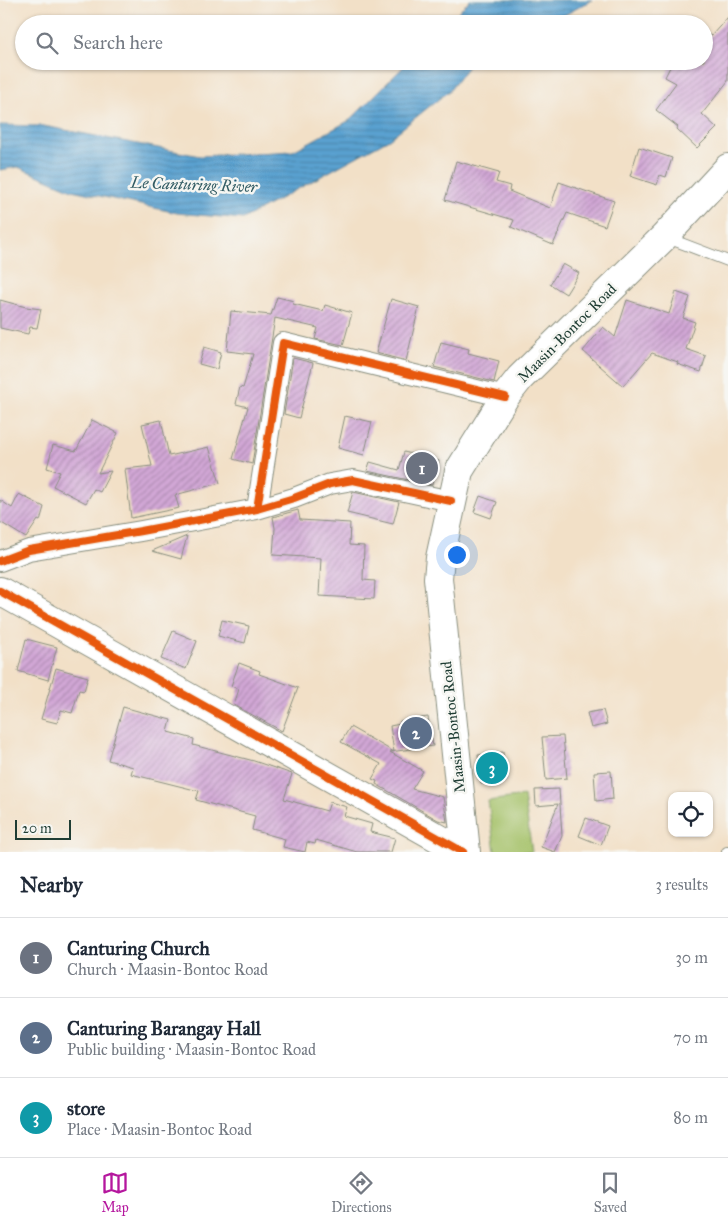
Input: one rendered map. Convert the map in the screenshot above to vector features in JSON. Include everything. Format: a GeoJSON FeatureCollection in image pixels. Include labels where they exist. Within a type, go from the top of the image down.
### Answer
{"type":"FeatureCollection","features":[{"type":"Feature","properties":{"kind":"main road","name":"Maasin-Bontoc Road"},"geometry":{"type":"LineString","coordinates":[[464,852],[438,578],[451,501],[459,472],[505,397],[520,378],[664,237],[728,168]]}},
{"type":"Feature","properties":{"kind":"main road"},"geometry":{"type":"LineString","coordinates":[[0,591],[464,852]]}},
{"type":"Feature","properties":{"kind":"street"},"geometry":{"type":"LineString","coordinates":[[257,509],[283,343],[505,397]]}},
{"type":"Feature","properties":{"kind":"street"},"geometry":{"type":"LineString","coordinates":[[0,561],[29,550],[257,509],[294,498],[330,484],[353,480],[451,501]]}},
{"type":"Feature","properties":{"kind":"lane"},"geometry":{"type":"LineString","coordinates":[[664,237],[728,261]]}},
{"type":"Feature","properties":{"kind":"green space"},"geometry":{"type":"Polygon","coordinates":[[[524,796],[532,852],[495,852],[488,801],[524,796]]]}},
{"type":"Feature","properties":{"kind":"water"},"geometry":{"type":"Polygon","coordinates":[[[470,0],[592,0],[564,15],[455,15],[470,0]]]}},
{"type":"Feature","properties":{"kind":"water","name":"Le Canturing River"},"geometry":{"type":"Polygon","coordinates":[[[400,70],[465,70],[450,90],[389,139],[243,219],[177,213],[72,190],[18,167],[0,170],[0,125],[44,126],[200,156],[293,151],[350,120],[400,70]]]}},
{"type":"Feature","properties":{"kind":"building"},"geometry":{"type":"Polygon","coordinates":[[[728,17],[728,81],[702,114],[717,128],[697,148],[677,129],[678,127],[656,110],[676,83],[665,77],[668,70],[713,70],[713,34],[728,17]]]}},
{"type":"Feature","properties":{"kind":"building"},"geometry":{"type":"Polygon","coordinates":[[[639,147],[672,158],[666,177],[660,175],[657,185],[630,176],[639,147]]]}},
{"type":"Feature","properties":{"kind":"building"},"geometry":{"type":"Polygon","coordinates":[[[456,161],[499,173],[496,182],[510,186],[509,191],[550,208],[559,182],[614,201],[605,226],[567,213],[553,245],[511,227],[514,220],[445,200],[456,161]]]}},
{"type":"Feature","properties":{"kind":"building"},"geometry":{"type":"Polygon","coordinates":[[[563,264],[579,273],[566,294],[550,284],[563,264]]]}},
{"type":"Feature","properties":{"kind":"building"},"geometry":{"type":"Polygon","coordinates":[[[676,292],[690,297],[683,318],[695,322],[686,349],[706,356],[701,372],[652,353],[623,386],[583,351],[603,327],[615,337],[627,300],[669,314],[676,292]]]}},
{"type":"Feature","properties":{"kind":"building"},"geometry":{"type":"Polygon","coordinates":[[[277,297],[294,301],[293,304],[323,311],[325,305],[352,313],[343,345],[315,339],[318,328],[275,318],[252,464],[233,459],[248,407],[236,404],[240,387],[243,388],[253,354],[227,351],[231,311],[271,315],[277,297]]]}},
{"type":"Feature","properties":{"kind":"building"},"geometry":{"type":"Polygon","coordinates":[[[391,299],[419,307],[406,361],[376,353],[391,299]]]}},
{"type":"Feature","properties":{"kind":"building"},"geometry":{"type":"Polygon","coordinates":[[[0,300],[41,309],[37,328],[30,327],[28,334],[0,328],[0,300]]]}},
{"type":"Feature","properties":{"kind":"building"},"geometry":{"type":"Polygon","coordinates":[[[441,342],[469,349],[468,353],[499,361],[494,382],[434,367],[441,342]]]}},
{"type":"Feature","properties":{"kind":"building"},"geometry":{"type":"Polygon","coordinates":[[[204,347],[221,352],[217,369],[199,364],[204,347]]]}},
{"type":"Feature","properties":{"kind":"building"},"geometry":{"type":"Polygon","coordinates":[[[293,358],[313,363],[299,418],[284,414],[293,358]]]}},
{"type":"Feature","properties":{"kind":"building"},"geometry":{"type":"Polygon","coordinates":[[[345,416],[372,422],[364,455],[338,448],[345,416]]]}},
{"type":"Feature","properties":{"kind":"building"},"geometry":{"type":"Polygon","coordinates":[[[92,420],[118,433],[98,473],[111,471],[100,492],[94,489],[86,503],[53,486],[60,472],[47,468],[53,445],[76,451],[92,420]]]}},
{"type":"Feature","properties":{"kind":"building"},"geometry":{"type":"Polygon","coordinates":[[[161,420],[169,456],[209,447],[220,483],[175,495],[179,508],[131,518],[125,469],[152,466],[142,424],[161,420]]]}},
{"type":"Feature","properties":{"kind":"building"},"geometry":{"type":"Polygon","coordinates":[[[404,452],[439,461],[432,485],[367,471],[370,462],[399,470],[404,452]]]}},
{"type":"Feature","properties":{"kind":"building"},"geometry":{"type":"Polygon","coordinates":[[[353,492],[399,502],[393,524],[347,513],[353,492]]]}},
{"type":"Feature","properties":{"kind":"building"},"geometry":{"type":"Polygon","coordinates":[[[19,494],[44,507],[40,521],[38,520],[26,538],[0,522],[0,500],[12,508],[19,494]]]}},
{"type":"Feature","properties":{"kind":"building"},"geometry":{"type":"Polygon","coordinates":[[[480,496],[497,502],[491,518],[474,512],[480,496]]]}},
{"type":"Feature","properties":{"kind":"building"},"geometry":{"type":"Polygon","coordinates":[[[298,510],[300,520],[350,523],[349,545],[364,546],[363,580],[375,581],[374,599],[319,596],[321,558],[273,555],[275,528],[273,517],[298,510]]]}},
{"type":"Feature","properties":{"kind":"building"},"geometry":{"type":"Polygon","coordinates":[[[187,536],[181,559],[152,551],[187,536]]]}},
{"type":"Feature","properties":{"kind":"building"},"geometry":{"type":"Polygon","coordinates":[[[222,620],[249,626],[245,643],[218,636],[222,620]]]}},
{"type":"Feature","properties":{"kind":"building"},"geometry":{"type":"Polygon","coordinates":[[[173,631],[197,641],[186,669],[161,659],[173,631]]]}},
{"type":"Feature","properties":{"kind":"building"},"geometry":{"type":"Polygon","coordinates":[[[26,639],[57,647],[48,680],[18,671],[26,639]]]}},
{"type":"Feature","properties":{"kind":"building"},"geometry":{"type":"Polygon","coordinates":[[[239,663],[260,671],[259,674],[298,688],[282,731],[234,705],[239,689],[231,686],[239,663]]]}},
{"type":"Feature","properties":{"kind":"building"},"geometry":{"type":"Polygon","coordinates":[[[56,668],[88,677],[84,691],[79,690],[72,713],[61,710],[57,723],[41,719],[56,668]]]}},
{"type":"Feature","properties":{"kind":"building"},"geometry":{"type":"Polygon","coordinates":[[[123,707],[171,720],[168,732],[194,739],[193,745],[254,761],[292,774],[284,799],[327,811],[330,802],[347,807],[344,816],[372,824],[370,832],[395,838],[391,852],[357,852],[316,840],[315,844],[307,842],[305,852],[283,847],[285,839],[252,830],[255,816],[196,800],[199,791],[131,774],[133,767],[108,760],[123,707]]]}},
{"type":"Feature","properties":{"kind":"building"},"geometry":{"type":"Polygon","coordinates":[[[603,710],[607,724],[591,728],[587,713],[603,710]]]}},
{"type":"Feature","properties":{"kind":"building"},"geometry":{"type":"Polygon","coordinates":[[[428,717],[433,746],[394,751],[390,726],[400,724],[400,721],[428,717]]]}},
{"type":"Feature","properties":{"kind":"building"},"geometry":{"type":"Polygon","coordinates":[[[350,727],[393,752],[390,752],[423,771],[412,789],[443,797],[447,822],[438,820],[376,784],[377,781],[372,779],[381,764],[341,742],[350,727]]]}},
{"type":"Feature","properties":{"kind":"building"},"geometry":{"type":"Polygon","coordinates":[[[563,736],[567,778],[546,780],[542,737],[563,736]]]}},
{"type":"Feature","properties":{"kind":"building"},"geometry":{"type":"Polygon","coordinates":[[[503,752],[506,781],[481,784],[478,755],[503,752]]]}},
{"type":"Feature","properties":{"kind":"building"},"geometry":{"type":"Polygon","coordinates":[[[611,771],[613,799],[596,801],[594,772],[611,771]]]}},
{"type":"Feature","properties":{"kind":"building"},"geometry":{"type":"Polygon","coordinates":[[[559,789],[562,836],[555,852],[541,847],[558,804],[536,806],[535,790],[559,789]]]}},
{"type":"Feature","properties":{"kind":"building"},"geometry":{"type":"Polygon","coordinates":[[[586,818],[608,826],[601,845],[579,836],[586,818]]]}},
{"type":"Feature","properties":{"kind":"cycle path"},"geometry":{"type":"LineString","coordinates":[[257,509],[283,343],[505,397]]}},
{"type":"Feature","properties":{"kind":"cycle path"},"geometry":{"type":"LineString","coordinates":[[0,561],[29,550],[257,509],[294,498],[330,484],[353,480],[451,501]]}},
{"type":"Feature","properties":{"kind":"cycle path"},"geometry":{"type":"LineString","coordinates":[[0,591],[463,852]]}},
{"type":"Feature","properties":{"kind":"place","name":"Canturing Church"},"geometry":{"type":"Point","coordinates":[422,468]}},
{"type":"Feature","properties":{"kind":"place","name":"Canturing Barangay Hall"},"geometry":{"type":"Point","coordinates":[416,733]}},
{"type":"Feature","properties":{"kind":"place","name":"store"},"geometry":{"type":"Point","coordinates":[492,768]}}]}
